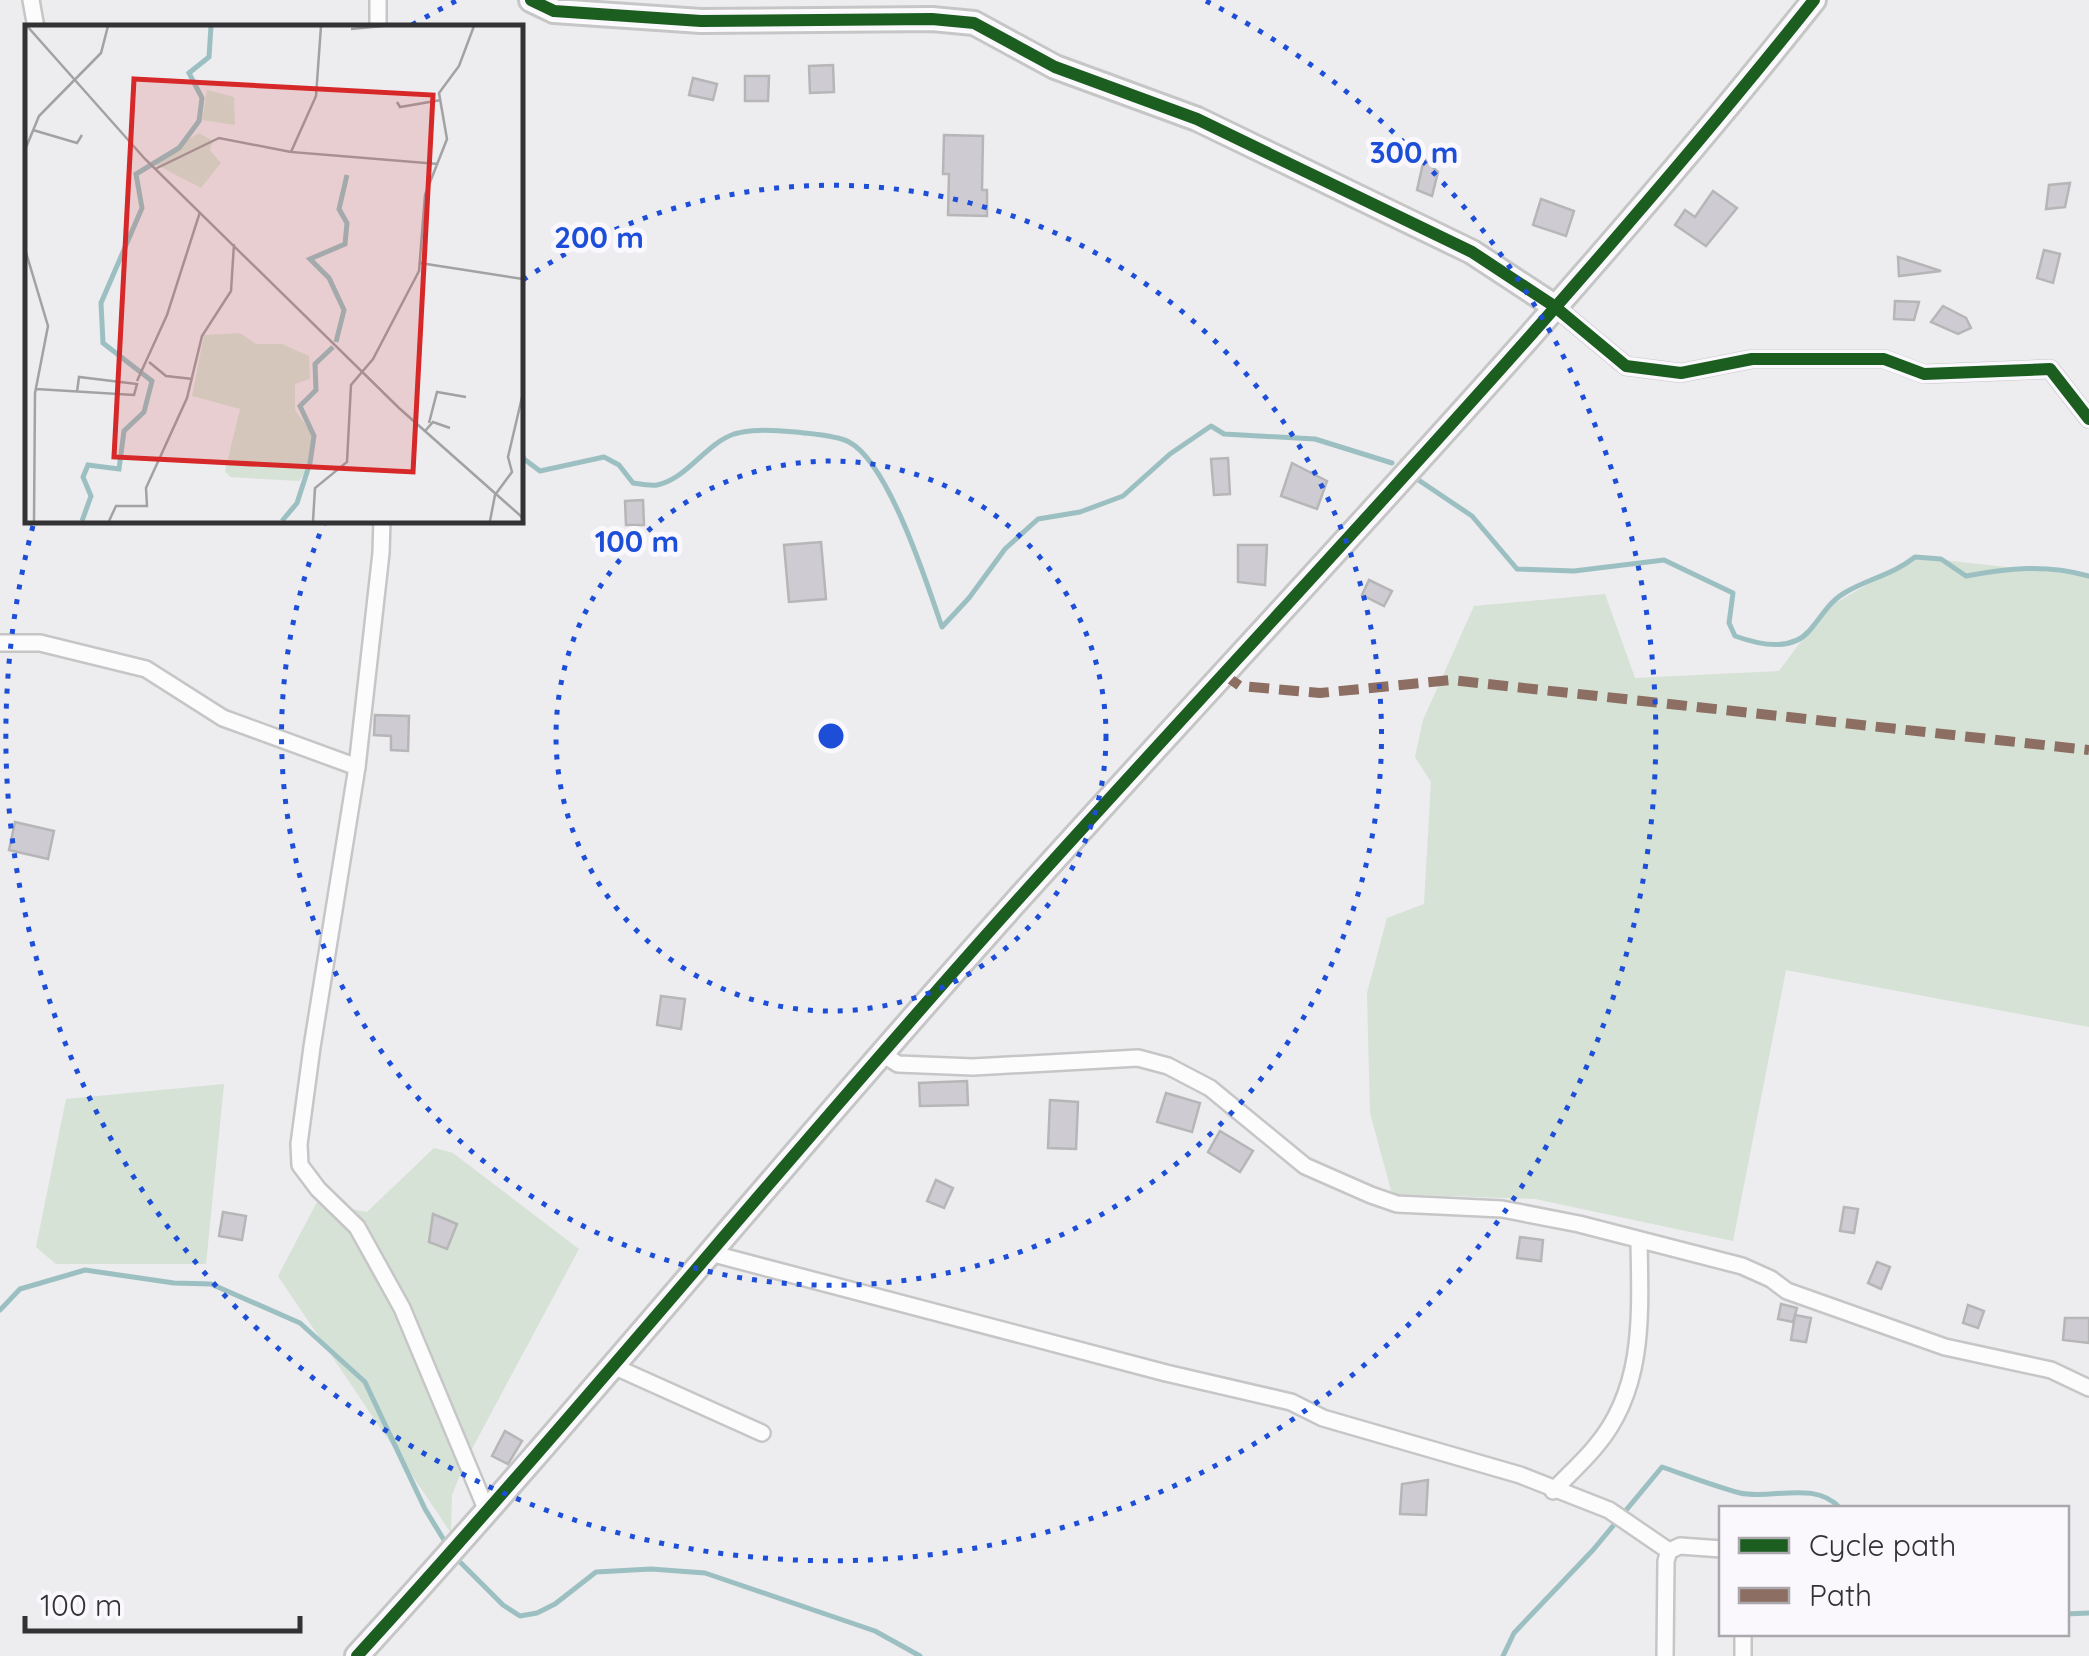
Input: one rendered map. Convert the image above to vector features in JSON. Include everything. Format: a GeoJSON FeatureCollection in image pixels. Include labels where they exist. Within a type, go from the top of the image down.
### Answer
{"type":"FeatureCollection","features":[{"type":"Feature","properties":{"kind":"street"},"geometry":{"type":"LineString","coordinates":[[31,0],[35,25]]}},
{"type":"Feature","properties":{"kind":"street"},"geometry":{"type":"LineString","coordinates":[[531,0],[554,11],[701,21],[932,10],[974,24],[1055,67],[1197,119],[1472,252],[1554,306],[1626,366],[1681,374],[1752,360],[1884,358],[1924,374],[2050,368],[2089,418]]}},
{"type":"Feature","properties":{"kind":"street"},"geometry":{"type":"LineString","coordinates":[[357,1656],[614,1366],[881,1053],[1554,306],[1740,93],[1814,0]]}},
{"type":"Feature","properties":{"kind":"street"},"geometry":{"type":"LineString","coordinates":[[382,522],[358,768],[312,1047],[299,1144],[300,1165],[357,1227],[402,1308],[487,1510]]}},
{"type":"Feature","properties":{"kind":"street"},"geometry":{"type":"LineString","coordinates":[[0,643],[40,644],[146,670],[223,718],[358,768]]}},
{"type":"Feature","properties":{"kind":"street"},"geometry":{"type":"LineString","coordinates":[[881,1053],[898,1064],[973,1067],[1138,1058],[1168,1066],[1210,1088],[1305,1166],[1371,1196],[1396,1204],[1502,1208],[1742,1266],[1787,1291],[1945,1347],[2052,1370],[2089,1388]]}},
{"type":"Feature","properties":{"kind":"street"},"geometry":{"type":"LineString","coordinates":[[1553,1490],[1598,1445],[1629,1392],[1640,1334],[1639,1240]]}},
{"type":"Feature","properties":{"kind":"street"},"geometry":{"type":"LineString","coordinates":[[710,1253],[1166,1374],[1290,1402],[1323,1418],[1520,1475],[1616,1515],[1669,1552]]}},
{"type":"Feature","properties":{"kind":"street"},"geometry":{"type":"LineString","coordinates":[[614,1366],[762,1433]]}},
{"type":"Feature","properties":{"kind":"street"},"geometry":{"type":"LineString","coordinates":[[1665,1656],[1669,1552],[1680,1546],[1719,1549]]}},
{"type":"Feature","properties":{"kind":"green space"},"geometry":{"type":"Polygon","coordinates":[[[1915,557],[2089,576],[2089,1027],[1786,970],[1733,1241],[1535,1199],[1392,1194],[1370,1113],[1367,993],[1387,918],[1424,904],[1431,782],[1415,757],[1423,720],[1474,606],[1605,594],[1635,678],[1779,671],[1825,609],[1915,557]]]}},
{"type":"Feature","properties":{"kind":"green space"},"geometry":{"type":"Polygon","coordinates":[[[224,1084],[206,1264],[56,1264],[36,1247],[66,1099],[224,1084]]]}},
{"type":"Feature","properties":{"kind":"green space"},"geometry":{"type":"Polygon","coordinates":[[[434,1148],[453,1153],[579,1249],[466,1460],[452,1495],[451,1533],[278,1276],[317,1202],[367,1212],[434,1148]]]}},
{"type":"Feature","properties":{"kind":"building"},"geometry":{"type":"Polygon","coordinates":[[[833,65],[834,92],[810,93],[809,66],[833,65]]]}},
{"type":"Feature","properties":{"kind":"building"},"geometry":{"type":"Polygon","coordinates":[[[745,76],[769,76],[768,101],[745,101],[745,76]]]}},
{"type":"Feature","properties":{"kind":"building"},"geometry":{"type":"Polygon","coordinates":[[[693,78],[717,84],[713,100],[689,95],[693,78]]]}},
{"type":"Feature","properties":{"kind":"building"},"geometry":{"type":"Polygon","coordinates":[[[944,135],[983,136],[982,190],[987,190],[987,216],[948,215],[949,174],[943,174],[944,135]]]}},
{"type":"Feature","properties":{"kind":"building"},"geometry":{"type":"Polygon","coordinates":[[[1424,159],[1438,172],[1432,196],[1417,190],[1424,159]]]}},
{"type":"Feature","properties":{"kind":"building"},"geometry":{"type":"Polygon","coordinates":[[[2070,183],[2065,207],[2046,209],[2049,185],[2070,183]]]}},
{"type":"Feature","properties":{"kind":"building"},"geometry":{"type":"Polygon","coordinates":[[[1713,191],[1737,208],[1706,246],[1675,225],[1685,210],[1695,217],[1713,191]]]}},
{"type":"Feature","properties":{"kind":"building"},"geometry":{"type":"Polygon","coordinates":[[[1541,199],[1574,211],[1566,236],[1533,225],[1541,199]]]}},
{"type":"Feature","properties":{"kind":"building"},"geometry":{"type":"Polygon","coordinates":[[[2044,250],[2060,254],[2053,283],[2037,278],[2044,250]]]}},
{"type":"Feature","properties":{"kind":"building"},"geometry":{"type":"Polygon","coordinates":[[[1898,257],[1941,271],[1899,276],[1898,257]]]}},
{"type":"Feature","properties":{"kind":"building"},"geometry":{"type":"Polygon","coordinates":[[[1895,301],[1919,302],[1914,320],[1894,319],[1895,301]]]}},
{"type":"Feature","properties":{"kind":"building"},"geometry":{"type":"Polygon","coordinates":[[[1943,306],[1966,318],[1971,328],[1958,334],[1931,322],[1943,306]]]}},
{"type":"Feature","properties":{"kind":"building"},"geometry":{"type":"Polygon","coordinates":[[[1228,458],[1230,494],[1214,495],[1211,459],[1228,458]]]}},
{"type":"Feature","properties":{"kind":"building"},"geometry":{"type":"Polygon","coordinates":[[[1292,463],[1327,481],[1317,509],[1281,496],[1292,463]]]}},
{"type":"Feature","properties":{"kind":"building"},"geometry":{"type":"Polygon","coordinates":[[[643,500],[644,525],[626,525],[625,501],[643,500]]]}},
{"type":"Feature","properties":{"kind":"building"},"geometry":{"type":"Polygon","coordinates":[[[821,542],[826,599],[789,602],[784,545],[821,542]]]}},
{"type":"Feature","properties":{"kind":"building"},"geometry":{"type":"Polygon","coordinates":[[[1238,545],[1267,545],[1265,585],[1238,582],[1238,545]]]}},
{"type":"Feature","properties":{"kind":"building"},"geometry":{"type":"Polygon","coordinates":[[[1369,580],[1392,591],[1384,606],[1362,595],[1369,580]]]}},
{"type":"Feature","properties":{"kind":"building"},"geometry":{"type":"Polygon","coordinates":[[[375,715],[409,716],[408,751],[391,750],[391,736],[374,735],[375,715]]]}},
{"type":"Feature","properties":{"kind":"building"},"geometry":{"type":"Polygon","coordinates":[[[15,822],[54,831],[48,859],[9,850],[15,822]]]}},
{"type":"Feature","properties":{"kind":"building"},"geometry":{"type":"Polygon","coordinates":[[[661,996],[685,999],[681,1029],[657,1025],[661,996]]]}},
{"type":"Feature","properties":{"kind":"building"},"geometry":{"type":"Polygon","coordinates":[[[967,1081],[968,1105],[920,1106],[919,1083],[967,1081]]]}},
{"type":"Feature","properties":{"kind":"building"},"geometry":{"type":"Polygon","coordinates":[[[1166,1093],[1200,1103],[1192,1132],[1157,1122],[1166,1093]]]}},
{"type":"Feature","properties":{"kind":"building"},"geometry":{"type":"Polygon","coordinates":[[[1050,1100],[1078,1102],[1076,1149],[1048,1148],[1050,1100]]]}},
{"type":"Feature","properties":{"kind":"building"},"geometry":{"type":"Polygon","coordinates":[[[1220,1131],[1253,1151],[1240,1172],[1208,1152],[1220,1131]]]}},
{"type":"Feature","properties":{"kind":"building"},"geometry":{"type":"Polygon","coordinates":[[[936,1180],[953,1188],[944,1208],[927,1201],[936,1180]]]}},
{"type":"Feature","properties":{"kind":"building"},"geometry":{"type":"Polygon","coordinates":[[[1844,1207],[1858,1209],[1854,1233],[1840,1231],[1844,1207]]]}},
{"type":"Feature","properties":{"kind":"building"},"geometry":{"type":"Polygon","coordinates":[[[223,1212],[246,1216],[242,1240],[219,1236],[223,1212]]]}},
{"type":"Feature","properties":{"kind":"building"},"geometry":{"type":"Polygon","coordinates":[[[433,1214],[457,1224],[447,1249],[429,1242],[433,1214]]]}},
{"type":"Feature","properties":{"kind":"building"},"geometry":{"type":"Polygon","coordinates":[[[1520,1237],[1543,1240],[1541,1261],[1517,1258],[1520,1237]]]}},
{"type":"Feature","properties":{"kind":"building"},"geometry":{"type":"Polygon","coordinates":[[[1877,1262],[1890,1267],[1881,1289],[1868,1283],[1877,1262]]]}},
{"type":"Feature","properties":{"kind":"building"},"geometry":{"type":"Polygon","coordinates":[[[1781,1304],[1797,1308],[1793,1322],[1778,1319],[1781,1304]]]}},
{"type":"Feature","properties":{"kind":"building"},"geometry":{"type":"Polygon","coordinates":[[[1968,1305],[1984,1311],[1978,1328],[1963,1323],[1968,1305]]]}},
{"type":"Feature","properties":{"kind":"building"},"geometry":{"type":"Polygon","coordinates":[[[1795,1315],[1811,1318],[1806,1342],[1791,1340],[1795,1315]]]}},
{"type":"Feature","properties":{"kind":"building"},"geometry":{"type":"Polygon","coordinates":[[[2065,1318],[2089,1318],[2089,1343],[2063,1340],[2065,1318]]]}},
{"type":"Feature","properties":{"kind":"building"},"geometry":{"type":"Polygon","coordinates":[[[505,1431],[522,1441],[508,1464],[492,1456],[505,1431]]]}},
{"type":"Feature","properties":{"kind":"building"},"geometry":{"type":"Polygon","coordinates":[[[1428,1480],[1426,1515],[1400,1514],[1402,1484],[1428,1480]]]}},
{"type":"Feature","properties":{"kind":"waterway"},"geometry":{"type":"LineString","coordinates":[[522,456],[540,471],[604,457],[619,465],[633,483],[654,485],[678,476],[714,445],[742,432],[796,432],[849,442],[864,454],[892,498],[942,627],[1005,549],[1038,519],[1080,512],[1123,496],[1170,454],[1211,426],[1224,434],[1315,439],[1392,463]]}},
{"type":"Feature","properties":{"kind":"waterway"},"geometry":{"type":"LineString","coordinates":[[1417,479],[1472,516],[1517,569],[1574,571],[1664,560],[1733,593],[1729,623],[1735,636],[1763,643],[1783,644],[1802,638],[1840,596],[1915,557],[1941,559],[1966,576],[2027,568],[2089,576]]}},
{"type":"Feature","properties":{"kind":"waterway"},"geometry":{"type":"LineString","coordinates":[[0,1310],[20,1289],[85,1270],[174,1283],[211,1284],[300,1323],[365,1382],[425,1509],[447,1545]]}},
{"type":"Feature","properties":{"kind":"waterway"},"geometry":{"type":"LineString","coordinates":[[1503,1656],[1514,1633],[1593,1550],[1662,1467],[1740,1493],[1806,1493],[1838,1506]]}},
{"type":"Feature","properties":{"kind":"waterway"},"geometry":{"type":"LineString","coordinates":[[456,1558],[503,1605],[520,1616],[555,1604],[596,1572],[651,1569],[705,1573],[875,1631],[920,1656]]}},
{"type":"Feature","properties":{"kind":"waterway"},"geometry":{"type":"LineString","coordinates":[[2069,1614],[2089,1613]]}},
{"type":"Feature","properties":{"kind":"marked path"},"geometry":{"type":"LineString","coordinates":[[1223,674],[1240,686],[1320,693],[1451,680],[2089,750]]}},
{"type":"Feature","properties":{"kind":"cycle path"},"geometry":{"type":"LineString","coordinates":[[531,0],[554,11],[701,21],[932,19],[974,23],[1055,67],[1197,119],[1472,252],[1554,306],[1626,366],[1681,373],[1752,359],[1884,359],[1924,374],[2050,369],[2089,419]]}},
{"type":"Feature","properties":{"kind":"cycle path"},"geometry":{"type":"LineString","coordinates":[[357,1656],[1013,905],[1521,346],[1719,117],[1814,0]]}}]}
